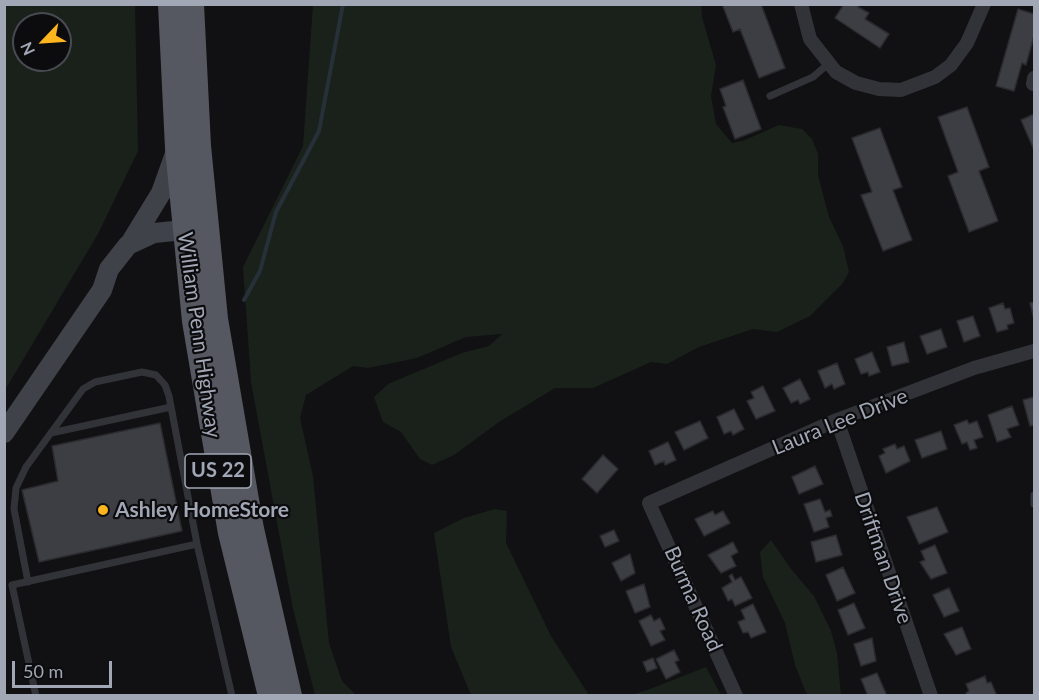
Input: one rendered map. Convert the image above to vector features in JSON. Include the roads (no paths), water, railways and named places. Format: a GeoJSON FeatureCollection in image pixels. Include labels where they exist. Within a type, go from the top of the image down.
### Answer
{"type":"FeatureCollection","features":[{"type":"Feature","properties":{"kind":"highway","name":"William Penn Highway"},"geometry":{"type":"LineString","coordinates":[[170,4],[177,148],[192,236],[216,319],[238,458],[290,696]]}},
{"type":"Feature","properties":{"kind":"highway","name":"William Penn Highway"},"geometry":{"type":"LineString","coordinates":[[192,4],[199,147],[192,236],[194,321],[217,462],[240,577],[270,696]]}},
{"type":"Feature","properties":{"kind":"main road"},"geometry":{"type":"LineString","coordinates":[[4,433],[102,290],[109,269],[128,245],[161,193],[177,148]]}},
{"type":"Feature","properties":{"kind":"main road"},"geometry":{"type":"LineString","coordinates":[[128,245],[145,235],[192,236]]}},
{"type":"Feature","properties":{"kind":"main road"},"geometry":{"type":"LineString","coordinates":[[102,290],[120,276],[143,251],[192,236]]}},
{"type":"Feature","properties":{"kind":"street"},"geometry":{"type":"LineString","coordinates":[[801,4],[810,39],[836,72],[856,83],[879,89],[901,90],[919,85],[951,64],[967,43],[984,4]]}},
{"type":"Feature","properties":{"kind":"street","name":"Laura Lee Drive"},"geometry":{"type":"LineString","coordinates":[[649,503],[837,420],[974,368],[1035,351]]}},
{"type":"Feature","properties":{"kind":"street","name":"Driftman Drive"},"geometry":{"type":"LineString","coordinates":[[837,420],[931,696]]}},
{"type":"Feature","properties":{"kind":"street","name":"Burma Road"},"geometry":{"type":"LineString","coordinates":[[649,503],[736,696]]}},
{"type":"Feature","properties":{"kind":"lane"},"geometry":{"type":"LineString","coordinates":[[770,96],[813,76],[828,64]]}},
{"type":"Feature","properties":{"kind":"lane"},"geometry":{"type":"LineString","coordinates":[[28,582],[15,509],[16,488],[26,466],[83,389],[95,382],[142,372],[156,375],[165,385],[171,407],[197,544],[232,696]]}},
{"type":"Feature","properties":{"kind":"lane"},"geometry":{"type":"LineString","coordinates":[[51,433],[171,407]]}},
{"type":"Feature","properties":{"kind":"lane"},"geometry":{"type":"LineString","coordinates":[[1035,495],[1035,504]]}},
{"type":"Feature","properties":{"kind":"lane"},"geometry":{"type":"LineString","coordinates":[[36,696],[8,585],[197,544]]}},
{"type":"Feature","properties":{"kind":"waterway"},"geometry":{"type":"LineString","coordinates":[[244,300],[260,271],[276,212],[319,131],[343,4]]}},
{"type":"Feature","properties":{"kind":"place","name":"Ashley HomeStore"},"geometry":{"type":"Point","coordinates":[103,510]}}]}
